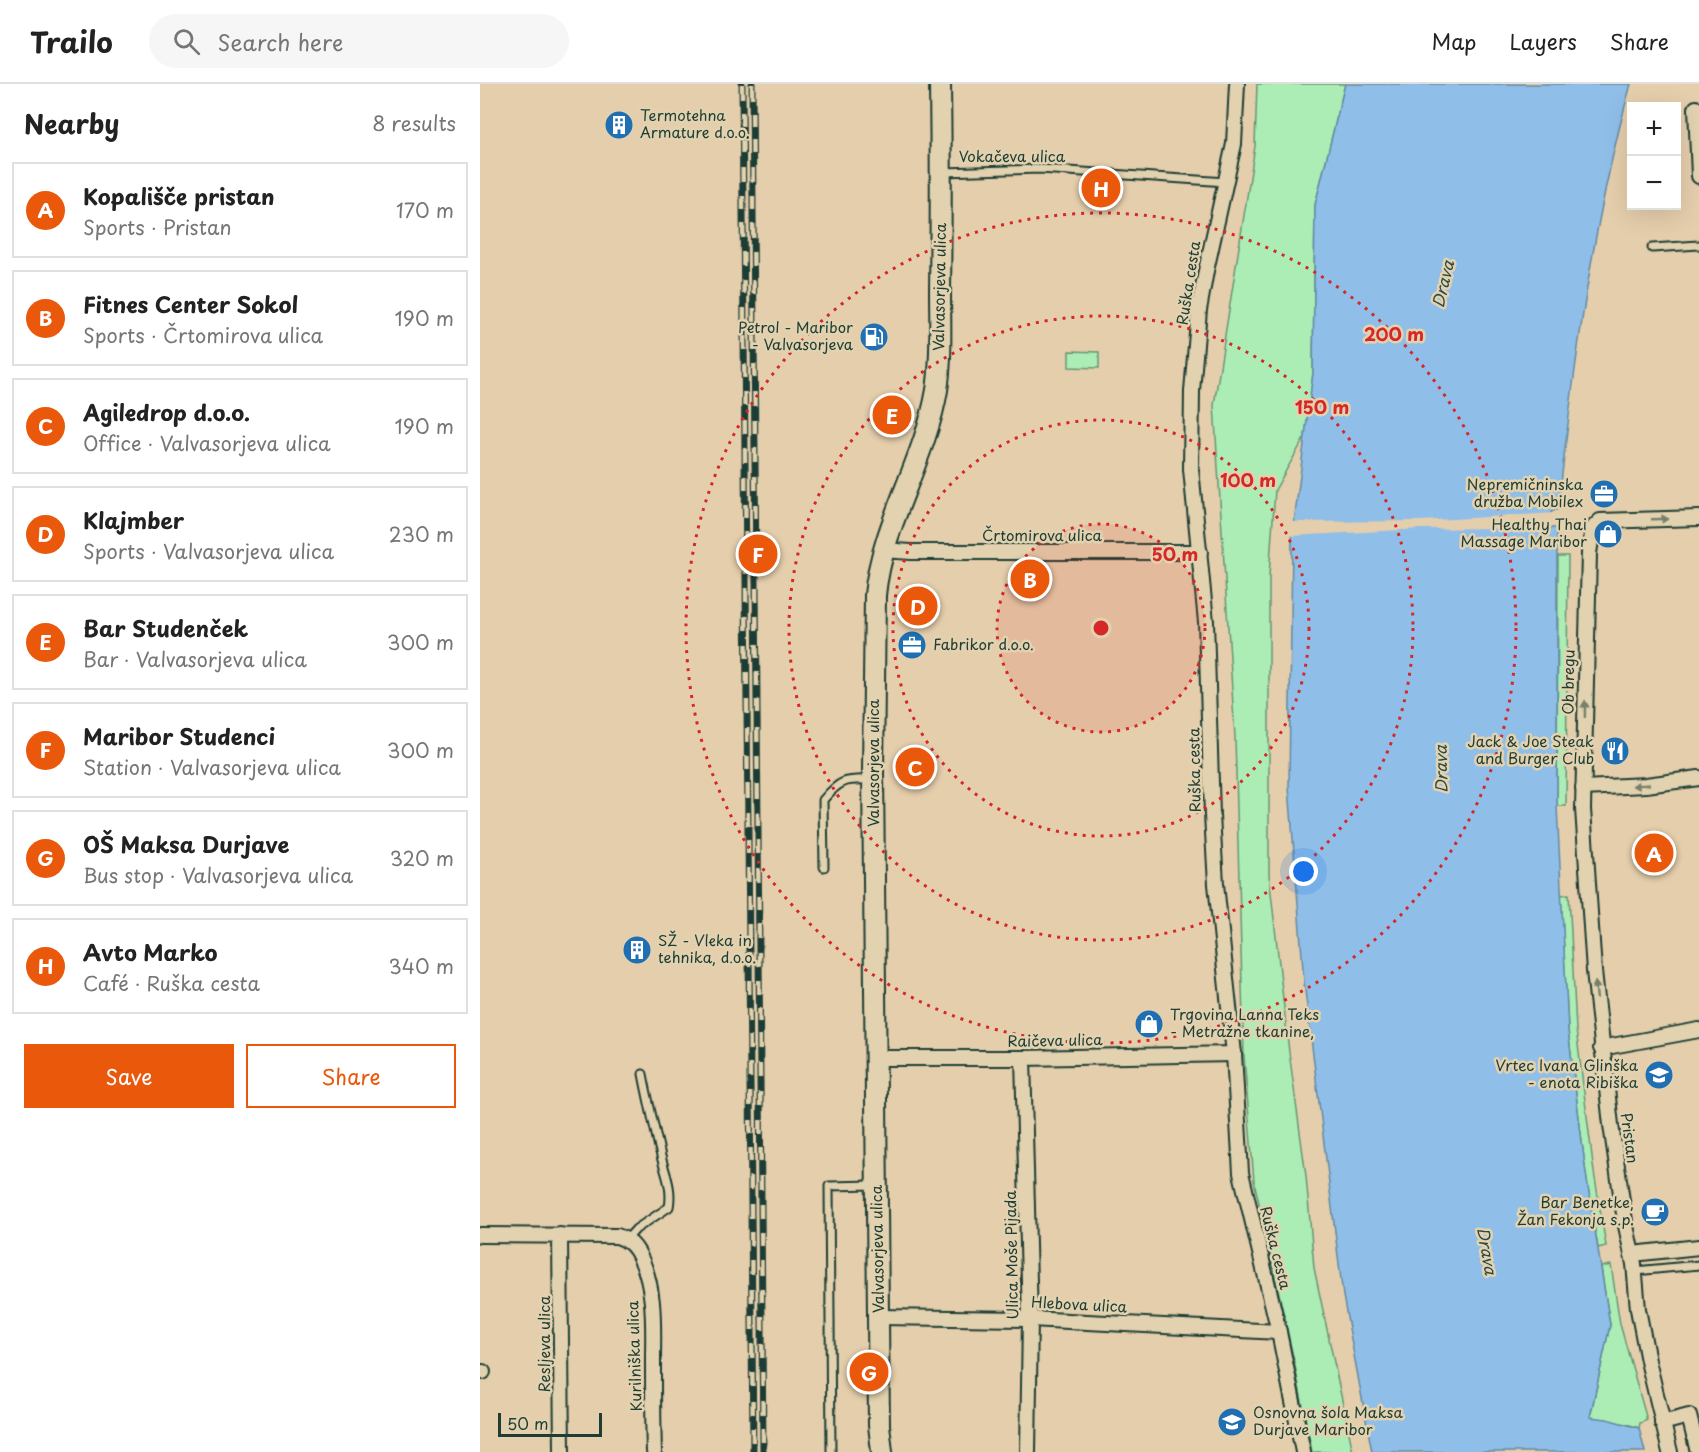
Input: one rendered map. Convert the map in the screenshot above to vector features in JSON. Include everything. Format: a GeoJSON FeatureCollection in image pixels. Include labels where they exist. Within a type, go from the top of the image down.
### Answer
{"type":"FeatureCollection","features":[{"type":"Feature","properties":{"kind":"street","name":"Valvasorjeva ulica"},"geometry":{"type":"LineString","coordinates":[[882,1452],[879,1425],[873,780],[874,596],[883,550],[921,449],[937,391],[941,172],[940,84]]}},
{"type":"Feature","properties":{"kind":"street","name":"Ruška cesta"},"geometry":{"type":"LineString","coordinates":[[1237,84],[1234,144],[1206,271],[1200,310],[1192,391],[1191,469],[1206,622],[1216,884],[1234,1054],[1241,1173],[1279,1332],[1302,1452]]}},
{"type":"Feature","properties":{"kind":"street"},"geometry":{"type":"LineString","coordinates":[[1696,108],[1699,176]]}},
{"type":"Feature","properties":{"kind":"street","name":"Ob bregu"},"geometry":{"type":"LineString","coordinates":[[1583,788],[1589,553],[1593,528],[1600,521],[1699,518]]}},
{"type":"Feature","properties":{"kind":"street","name":"Črtomirova ulica"},"geometry":{"type":"LineString","coordinates":[[883,550],[911,552],[1200,552]]}},
{"type":"Feature","properties":{"kind":"street"},"geometry":{"type":"LineString","coordinates":[[1583,788],[1699,778]]}},
{"type":"Feature","properties":{"kind":"street","name":"Pristan"},"geometry":{"type":"LineString","coordinates":[[1583,788],[1583,821],[1601,1048],[1616,1162],[1635,1271],[1638,1309],[1670,1452]]}},
{"type":"Feature","properties":{"kind":"street"},"geometry":{"type":"LineString","coordinates":[[1601,1048],[1699,1030]]}},
{"type":"Feature","properties":{"kind":"street","name":"Raičeva ulica"},"geometry":{"type":"LineString","coordinates":[[876,1058],[1234,1054]]}},
{"type":"Feature","properties":{"kind":"street","name":"Ulica Moše Pijada"},"geometry":{"type":"LineString","coordinates":[[1023,1058],[1030,1319],[1028,1452]]}},
{"type":"Feature","properties":{"kind":"street"},"geometry":{"type":"LineString","coordinates":[[480,1235],[622,1237]]}},
{"type":"Feature","properties":{"kind":"street","name":"Resljeva ulica"},"geometry":{"type":"LineString","coordinates":[[560,1235],[562,1452]]}},
{"type":"Feature","properties":{"kind":"street","name":"Kurilniška ulica"},"geometry":{"type":"LineString","coordinates":[[622,1237],[640,1255],[645,1267],[653,1311],[654,1452]]}},
{"type":"Feature","properties":{"kind":"street"},"geometry":{"type":"LineString","coordinates":[[1632,1254],[1699,1247]]}},
{"type":"Feature","properties":{"kind":"street","name":"Hlebova ulica"},"geometry":{"type":"LineString","coordinates":[[878,1317],[1030,1319],[1279,1332]]}},
{"type":"Feature","properties":{"kind":"street"},"geometry":{"type":"LineString","coordinates":[[1662,1422],[1689,1416],[1698,1452]]}},
{"type":"Feature","properties":{"kind":"lane","name":"Vokačeva ulica"},"geometry":{"type":"LineString","coordinates":[[941,172],[1040,169],[1227,182]]}},
{"type":"Feature","properties":{"kind":"lane"},"geometry":{"type":"LineString","coordinates":[[1652,248],[1699,245]]}},
{"type":"Feature","properties":{"kind":"lane"},"geometry":{"type":"LineString","coordinates":[[824,867],[823,800],[842,782],[853,779],[873,780]]}},
{"type":"Feature","properties":{"kind":"lane"},"geometry":{"type":"LineString","coordinates":[[622,1237],[669,1207],[671,1198],[643,1074]]}},
{"type":"Feature","properties":{"kind":"lane"},"geometry":{"type":"LineString","coordinates":[[831,1452],[829,1186],[877,1185]]}},
{"type":"Feature","properties":{"kind":"lane"},"geometry":{"type":"LineString","coordinates":[[1635,1271],[1699,1264]]}},
{"type":"Feature","properties":{"kind":"green space"},"geometry":{"type":"Polygon","coordinates":[[[1257,84],[1345,84],[1315,205],[1313,373],[1305,437],[1275,490],[1269,576],[1269,875],[1306,1176],[1314,1268],[1353,1452],[1312,1452],[1254,1181],[1244,1056],[1235,737],[1214,405],[1255,146],[1257,84]]]}},
{"type":"Feature","properties":{"kind":"green space"},"geometry":{"type":"Polygon","coordinates":[[[1069,351],[1099,352],[1099,368],[1069,367],[1069,351]]]}},
{"type":"Feature","properties":{"kind":"green space"},"geometry":{"type":"Polygon","coordinates":[[[1558,556],[1568,556],[1566,806],[1557,806],[1558,556]]]}},
{"type":"Feature","properties":{"kind":"green space"},"geometry":{"type":"Polygon","coordinates":[[[1569,894],[1576,1029],[1606,1246],[1598,1248],[1568,1030],[1561,895],[1569,894]]]}},
{"type":"Feature","properties":{"kind":"green space"},"geometry":{"type":"Polygon","coordinates":[[[1611,1265],[1620,1324],[1647,1420],[1640,1423],[1639,1428],[1590,1418],[1610,1325],[1601,1267],[1611,1265]]]}},
{"type":"Feature","properties":{"kind":"water","name":"Drava"},"geometry":{"type":"Polygon","coordinates":[[[1345,84],[1631,84],[1617,136],[1595,242],[1578,348],[1558,509],[1551,512],[1551,528],[1557,528],[1557,806],[1568,1030],[1586,1174],[1610,1325],[1590,1417],[1639,1428],[1645,1452],[1372,1452],[1343,1296],[1304,982],[1289,787],[1292,539],[1313,373],[1315,205],[1345,84]]]}},
{"type":"Feature","properties":{"kind":"pier"},"geometry":{"type":"Polygon","coordinates":[[[1554,513],[1554,525],[1560,527],[1421,529],[1290,536],[1291,522],[1420,521],[1554,513]]]}},
{"type":"Feature","properties":{"kind":"railway"},"geometry":{"type":"LineString","coordinates":[[742,84],[753,1452]]}},
{"type":"Feature","properties":{"kind":"railway"},"geometry":{"type":"LineString","coordinates":[[752,84],[763,1452]]}},
{"type":"Feature","properties":{"kind":"place","name":"Termotehna Armature d.o.o."},"geometry":{"type":"Point","coordinates":[619,125]}},
{"type":"Feature","properties":{"kind":"place","name":"Avto Marko"},"geometry":{"type":"Point","coordinates":[1101,188]}},
{"type":"Feature","properties":{"kind":"place","name":"Petrol - Maribor - Valvasorjeva"},"geometry":{"type":"Point","coordinates":[874,337]}},
{"type":"Feature","properties":{"kind":"place","name":"Bar Studenček"},"geometry":{"type":"Point","coordinates":[892,415]}},
{"type":"Feature","properties":{"kind":"place","name":"Nepremičninska družba Mobilex"},"geometry":{"type":"Point","coordinates":[1604,494]}},
{"type":"Feature","properties":{"kind":"place","name":"Healthy Thai Massage Maribor"},"geometry":{"type":"Point","coordinates":[1608,534]}},
{"type":"Feature","properties":{"kind":"place","name":"Maribor Studenci"},"geometry":{"type":"Point","coordinates":[758,554]}},
{"type":"Feature","properties":{"kind":"place","name":"Fitnes Center Sokol"},"geometry":{"type":"Point","coordinates":[1030,579]}},
{"type":"Feature","properties":{"kind":"place","name":"Klajmber"},"geometry":{"type":"Point","coordinates":[918,606]}},
{"type":"Feature","properties":{"kind":"place","name":"Fabrikor d.o.o."},"geometry":{"type":"Point","coordinates":[912,645]}},
{"type":"Feature","properties":{"kind":"place","name":"Jack & Joe Steak and Burger Club"},"geometry":{"type":"Point","coordinates":[1615,751]}},
{"type":"Feature","properties":{"kind":"place","name":"Agiledrop d.o.o."},"geometry":{"type":"Point","coordinates":[915,767]}},
{"type":"Feature","properties":{"kind":"place","name":"Kopališče pristan"},"geometry":{"type":"Point","coordinates":[1654,853]}},
{"type":"Feature","properties":{"kind":"place","name":"SŽ - Vleka in tehnika, d.o.o."},"geometry":{"type":"Point","coordinates":[637,950]}},
{"type":"Feature","properties":{"kind":"place","name":"Trgovina Lanna Teks - Metražne tkanine,"},"geometry":{"type":"Point","coordinates":[1149,1024]}},
{"type":"Feature","properties":{"kind":"place","name":"Vrtec Ivana Glinška - enota Ribiška"},"geometry":{"type":"Point","coordinates":[1659,1075]}},
{"type":"Feature","properties":{"kind":"place","name":"Bar Benetke, Žan Fekonja s.p."},"geometry":{"type":"Point","coordinates":[1655,1212]}},
{"type":"Feature","properties":{"kind":"place","name":"OŠ Maksa Durjave"},"geometry":{"type":"Point","coordinates":[869,1372]}},
{"type":"Feature","properties":{"kind":"place","name":"Osnovna šola Maksa Durjave Maribor"},"geometry":{"type":"Point","coordinates":[1232,1422]}}]}
